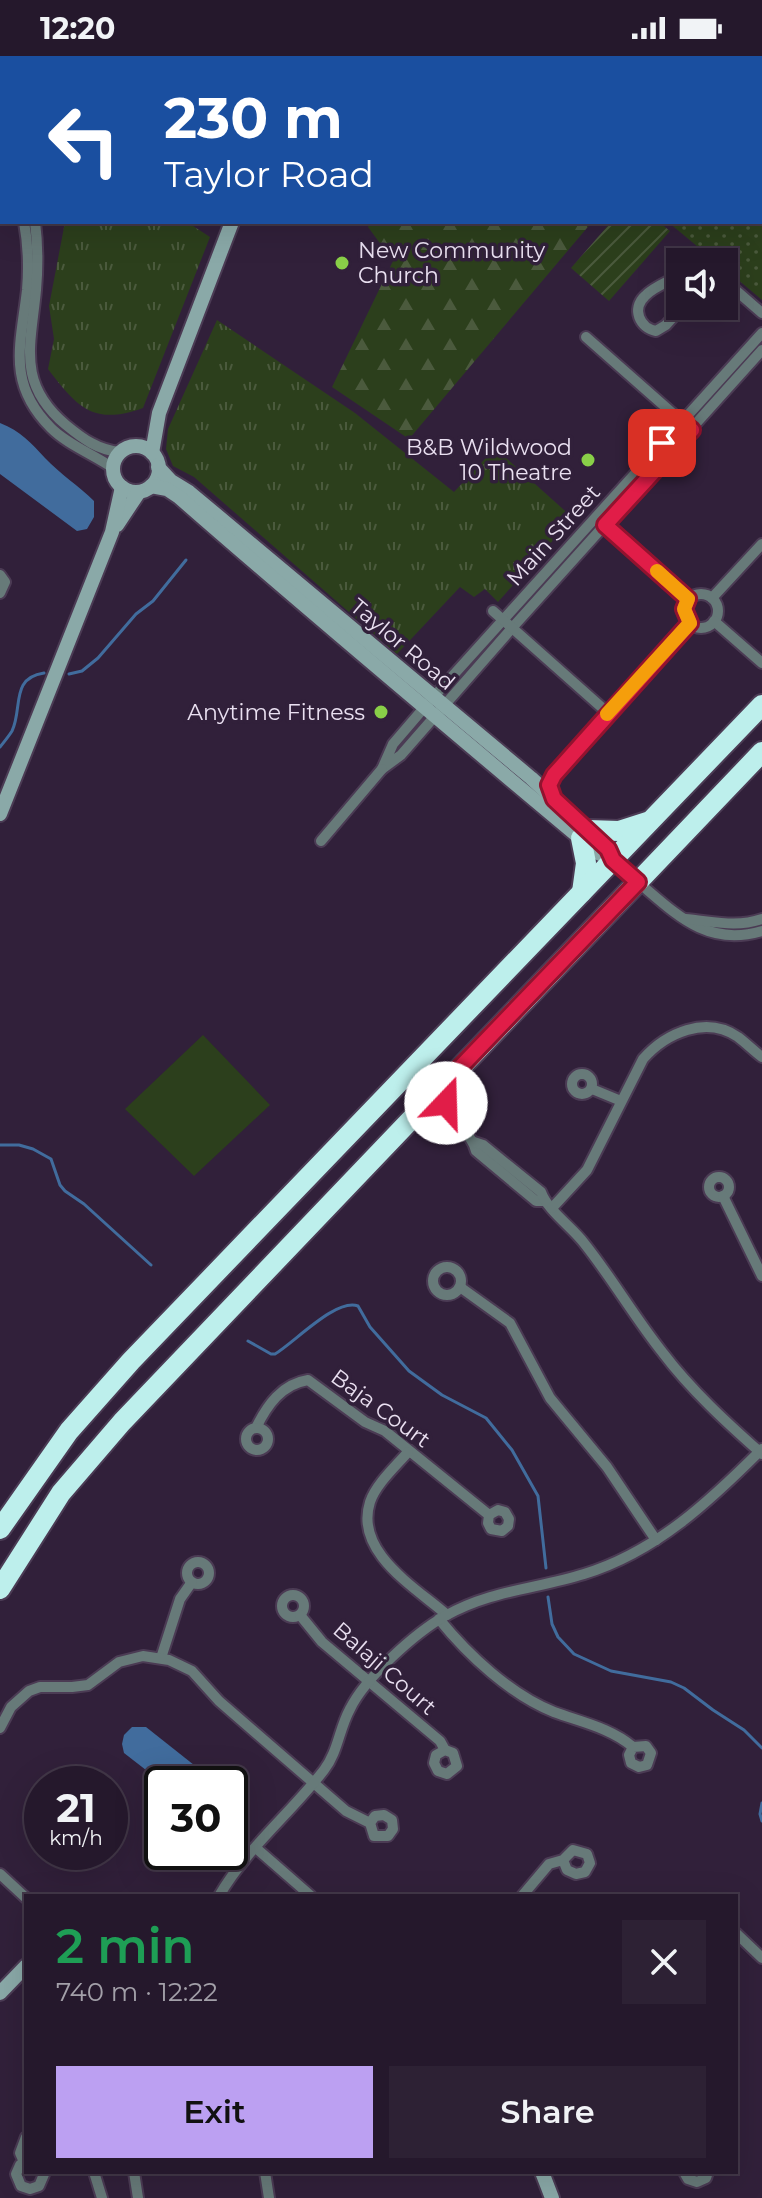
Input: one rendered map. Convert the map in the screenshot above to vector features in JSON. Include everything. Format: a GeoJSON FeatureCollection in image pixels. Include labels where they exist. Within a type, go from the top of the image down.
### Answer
{"type":"FeatureCollection","features":[{"type":"Feature","properties":{"kind":"highway"},"geometry":{"type":"LineString","coordinates":[[0,1529],[41,1469],[110,1385],[762,705]]}},
{"type":"Feature","properties":{"kind":"highway"},"geometry":{"type":"LineString","coordinates":[[0,1589],[61,1493],[122,1422],[762,752]]}},
{"type":"Feature","properties":{"kind":"highway"},"geometry":{"type":"LineString","coordinates":[[582,892],[586,863],[584,834],[619,831],[650,821]]}},
{"type":"Feature","properties":{"kind":"street"},"geometry":{"type":"LineString","coordinates":[[24,224],[28,273],[24,338],[33,377],[54,414],[90,443],[104,450],[120,452],[136,446],[146,448],[152,453],[158,467],[157,477],[112,532]]}},
{"type":"Feature","properties":{"kind":"street"},"geometry":{"type":"LineString","coordinates":[[35,224],[37,272],[19,366],[27,395],[58,435],[113,468]]}},
{"type":"Feature","properties":{"kind":"street"},"geometry":{"type":"LineString","coordinates":[[152,453],[159,413],[231,224]]}},
{"type":"Feature","properties":{"kind":"street"},"geometry":{"type":"LineString","coordinates":[[666,283],[644,296],[638,309],[639,319],[647,329],[656,331],[670,320]]}},
{"type":"Feature","properties":{"kind":"street"},"geometry":{"type":"LineString","coordinates":[[738,292],[762,313]]}},
{"type":"Feature","properties":{"kind":"street","name":"Main Street"},"geometry":{"type":"LineString","coordinates":[[321,841],[382,769],[393,744],[434,707],[596,517],[762,333]]}},
{"type":"Feature","properties":{"kind":"street"},"geometry":{"type":"LineString","coordinates":[[586,337],[692,430]]}},
{"type":"Feature","properties":{"kind":"street","name":"Main Street"},"geometry":{"type":"LineString","coordinates":[[507,624],[605,525],[762,350]]}},
{"type":"Feature","properties":{"kind":"street"},"geometry":{"type":"LineString","coordinates":[[136,446],[159,413]]}},
{"type":"Feature","properties":{"kind":"street"},"geometry":{"type":"LineString","coordinates":[[120,452],[113,468],[117,482],[129,492],[145,489]]}},
{"type":"Feature","properties":{"kind":"street","name":"Taylor Road"},"geometry":{"type":"LineString","coordinates":[[158,467],[434,707],[530,777],[554,799],[601,855],[613,860],[699,929],[713,934],[745,935],[762,931]]}},
{"type":"Feature","properties":{"kind":"street"},"geometry":{"type":"LineString","coordinates":[[0,814],[112,532],[122,487]]}},
{"type":"Feature","properties":{"kind":"street","name":"Taylor Road"},"geometry":{"type":"LineString","coordinates":[[145,489],[167,489],[179,497],[584,834]]}},
{"type":"Feature","properties":{"kind":"street"},"geometry":{"type":"LineString","coordinates":[[596,517],[688,599]]}},
{"type":"Feature","properties":{"kind":"street"},"geometry":{"type":"LineString","coordinates":[[712,598],[762,544]]}},
{"type":"Feature","properties":{"kind":"street"},"geometry":{"type":"LineString","coordinates":[[0,575],[5,582],[0,593]]}},
{"type":"Feature","properties":{"kind":"street"},"geometry":{"type":"LineString","coordinates":[[700,594],[712,598],[718,609],[714,621],[702,628],[690,623],[684,609],[688,599],[700,594]]}},
{"type":"Feature","properties":{"kind":"street"},"geometry":{"type":"LineString","coordinates":[[493,611],[608,713]]}},
{"type":"Feature","properties":{"kind":"street"},"geometry":{"type":"LineString","coordinates":[[714,621],[762,663]]}},
{"type":"Feature","properties":{"kind":"street"},"geometry":{"type":"LineString","coordinates":[[554,799],[549,785],[554,775],[690,623]]}},
{"type":"Feature","properties":{"kind":"street"},"geometry":{"type":"LineString","coordinates":[[530,777],[542,779],[554,775]]}},
{"type":"Feature","properties":{"kind":"street"},"geometry":{"type":"LineString","coordinates":[[685,919],[723,924],[751,923],[762,919]]}},
{"type":"Feature","properties":{"kind":"street"},"geometry":{"type":"LineString","coordinates":[[548,1205],[587,1170],[643,1059],[654,1047],[685,1030],[708,1028],[736,1035],[762,1057]]}},
{"type":"Feature","properties":{"kind":"street"},"geometry":{"type":"LineString","coordinates":[[448,1080],[446,1103],[460,1129]]}},
{"type":"Feature","properties":{"kind":"street"},"geometry":{"type":"LineString","coordinates":[[592,1089],[621,1101]]}},
{"type":"Feature","properties":{"kind":"street"},"geometry":{"type":"LineString","coordinates":[[221,1894],[332,1759],[351,1706],[397,1653],[443,1617],[497,1593],[586,1574],[627,1557],[687,1519],[761,1452],[697,1392],[662,1353],[604,1268],[576,1232],[548,1205],[536,1201],[508,1179],[476,1151],[474,1142],[460,1129],[434,1116],[408,1124]]}},
{"type":"Feature","properties":{"kind":"street"},"geometry":{"type":"LineString","coordinates":[[723,1196],[762,1276]]}},
{"type":"Feature","properties":{"kind":"street"},"geometry":{"type":"LineString","coordinates":[[460,1287],[510,1323],[550,1398],[607,1467],[656,1540]]}},
{"type":"Feature","properties":{"kind":"street","name":"Baja Court"},"geometry":{"type":"LineString","coordinates":[[256,1428],[283,1390],[296,1382],[308,1380],[365,1422],[385,1431],[489,1515]]}},
{"type":"Feature","properties":{"kind":"street"},"geometry":{"type":"LineString","coordinates":[[408,1452],[370,1503],[374,1546],[389,1565],[443,1617],[468,1652],[500,1680],[555,1712],[621,1737],[633,1747]]}},
{"type":"Feature","properties":{"kind":"street"},"geometry":{"type":"LineString","coordinates":[[161,1658],[180,1599],[192,1582]]}},
{"type":"Feature","properties":{"kind":"street","name":"Balaji Court"},"geometry":{"type":"LineString","coordinates":[[300,1615],[322,1642],[440,1741],[445,1750]]}},
{"type":"Feature","properties":{"kind":"street"},"geometry":{"type":"LineString","coordinates":[[0,1728],[11,1707],[29,1691],[40,1687],[88,1685],[119,1662],[143,1656],[161,1658],[192,1671],[219,1701],[346,1811],[370,1823]]}},
{"type":"Feature","properties":{"kind":"street"},"geometry":{"type":"LineString","coordinates":[[256,1848],[309,1894]]}},
{"type":"Feature","properties":{"kind":"street"},"geometry":{"type":"LineString","coordinates":[[524,1894],[549,1864],[563,1860]]}},
{"type":"Feature","properties":{"kind":"street"},"geometry":{"type":"LineString","coordinates":[[0,1874],[24,1896]]}},
{"type":"Feature","properties":{"kind":"street"},"geometry":{"type":"LineString","coordinates":[[738,1935],[762,1958]]}},
{"type":"Feature","properties":{"kind":"street"},"geometry":{"type":"LineString","coordinates":[[0,1993],[24,1968]]}},
{"type":"Feature","properties":{"kind":"street"},"geometry":{"type":"LineString","coordinates":[[24,2163],[17,2169],[16,2178],[32,2194],[44,2174]]}},
{"type":"Feature","properties":{"kind":"street"},"geometry":{"type":"LineString","coordinates":[[95,2174],[102,2198]]}},
{"type":"Feature","properties":{"kind":"street"},"geometry":{"type":"LineString","coordinates":[[134,2174],[138,2198]]}},
{"type":"Feature","properties":{"kind":"street"},"geometry":{"type":"LineString","coordinates":[[265,2174],[269,2198]]}},
{"type":"Feature","properties":{"kind":"street"},"geometry":{"type":"LineString","coordinates":[[543,2174],[552,2198]]}},
{"type":"Feature","properties":{"kind":"street"},"geometry":{"type":"LineString","coordinates":[[685,2174],[688,2179],[697,2182],[707,2174]]}},
{"type":"Feature","properties":{"kind":"green space"},"geometry":{"type":"Polygon","coordinates":[[[65,224],[190,224],[210,237],[143,408],[126,413],[99,414],[88,410],[68,394],[48,369],[54,339],[49,306],[65,224]]]}},
{"type":"Feature","properties":{"kind":"green space"},"geometry":{"type":"Polygon","coordinates":[[[369,224],[590,224],[409,439],[332,387],[393,261],[368,227],[369,224]]]}},
{"type":"Feature","properties":{"kind":"green space"},"geometry":{"type":"Polygon","coordinates":[[[609,224],[661,224],[670,231],[609,301],[571,268],[609,224]]]}},
{"type":"Feature","properties":{"kind":"green space"},"geometry":{"type":"Polygon","coordinates":[[[670,224],[762,224],[762,300],[738,280],[738,248],[699,248],[670,224]]]}},
{"type":"Feature","properties":{"kind":"green space"},"geometry":{"type":"Polygon","coordinates":[[[217,320],[355,413],[454,492],[495,448],[573,518],[498,602],[485,589],[474,597],[460,587],[397,654],[194,477],[173,466],[166,449],[168,429],[217,320]]]}},
{"type":"Feature","properties":{"kind":"green space"},"geometry":{"type":"Polygon","coordinates":[[[203,1035],[270,1105],[194,1176],[125,1109],[203,1035]]]}},
{"type":"Feature","properties":{"kind":"water"},"geometry":{"type":"Polygon","coordinates":[[[0,423],[25,438],[94,501],[94,517],[87,529],[77,531],[0,474],[0,423]]]}},
{"type":"Feature","properties":{"kind":"water"},"geometry":{"type":"Polygon","coordinates":[[[132,1727],[146,1727],[195,1766],[144,1766],[144,1768],[124,1753],[124,1735],[132,1727]]]}},
{"type":"Feature","properties":{"kind":"waterway"},"geometry":{"type":"LineString","coordinates":[[69,674],[82,671],[98,658],[136,614],[153,601],[186,560]]}},
{"type":"Feature","properties":{"kind":"waterway"},"geometry":{"type":"LineString","coordinates":[[0,747],[12,731],[22,687],[33,676],[44,673]]}},
{"type":"Feature","properties":{"kind":"waterway"},"geometry":{"type":"LineString","coordinates":[[0,1145],[19,1145],[51,1159],[65,1191],[84,1204],[151,1265]]}},
{"type":"Feature","properties":{"kind":"waterway"},"geometry":{"type":"LineString","coordinates":[[248,1341],[275,1354],[339,1308],[358,1306],[370,1327],[409,1371],[442,1395],[486,1418],[512,1450],[538,1496],[546,1568]]}},
{"type":"Feature","properties":{"kind":"waterway"},"geometry":{"type":"LineString","coordinates":[[548,1597],[552,1624],[558,1637],[574,1654],[611,1671],[671,1682],[684,1688],[744,1730],[762,1748]]}},
{"type":"Feature","properties":{"kind":"waterway"},"geometry":{"type":"LineString","coordinates":[[762,1803],[762,1821]]}},
{"type":"Feature","properties":{"kind":"slow traffic"},"geometry":{"type":"LineString","coordinates":[[607,714],[690,623],[684,614],[688,599],[657,571]]}},
{"type":"Feature","properties":{"kind":"place","name":"New Community Church"},"geometry":{"type":"Point","coordinates":[342,263]}},
{"type":"Feature","properties":{"kind":"place","name":"B&B Wildwood 10 Theatre"},"geometry":{"type":"Point","coordinates":[588,460]}},
{"type":"Feature","properties":{"kind":"place","name":"Anytime Fitness"},"geometry":{"type":"Point","coordinates":[381,712]}},
{"type":"Feature","properties":{"kind":"route"},"geometry":{"type":"LineString","coordinates":[[446,1103],[448,1080],[638,882],[554,799],[549,785],[554,775],[690,623],[684,614],[688,599],[605,525],[692,430],[682,422],[662,443]]}}]}
